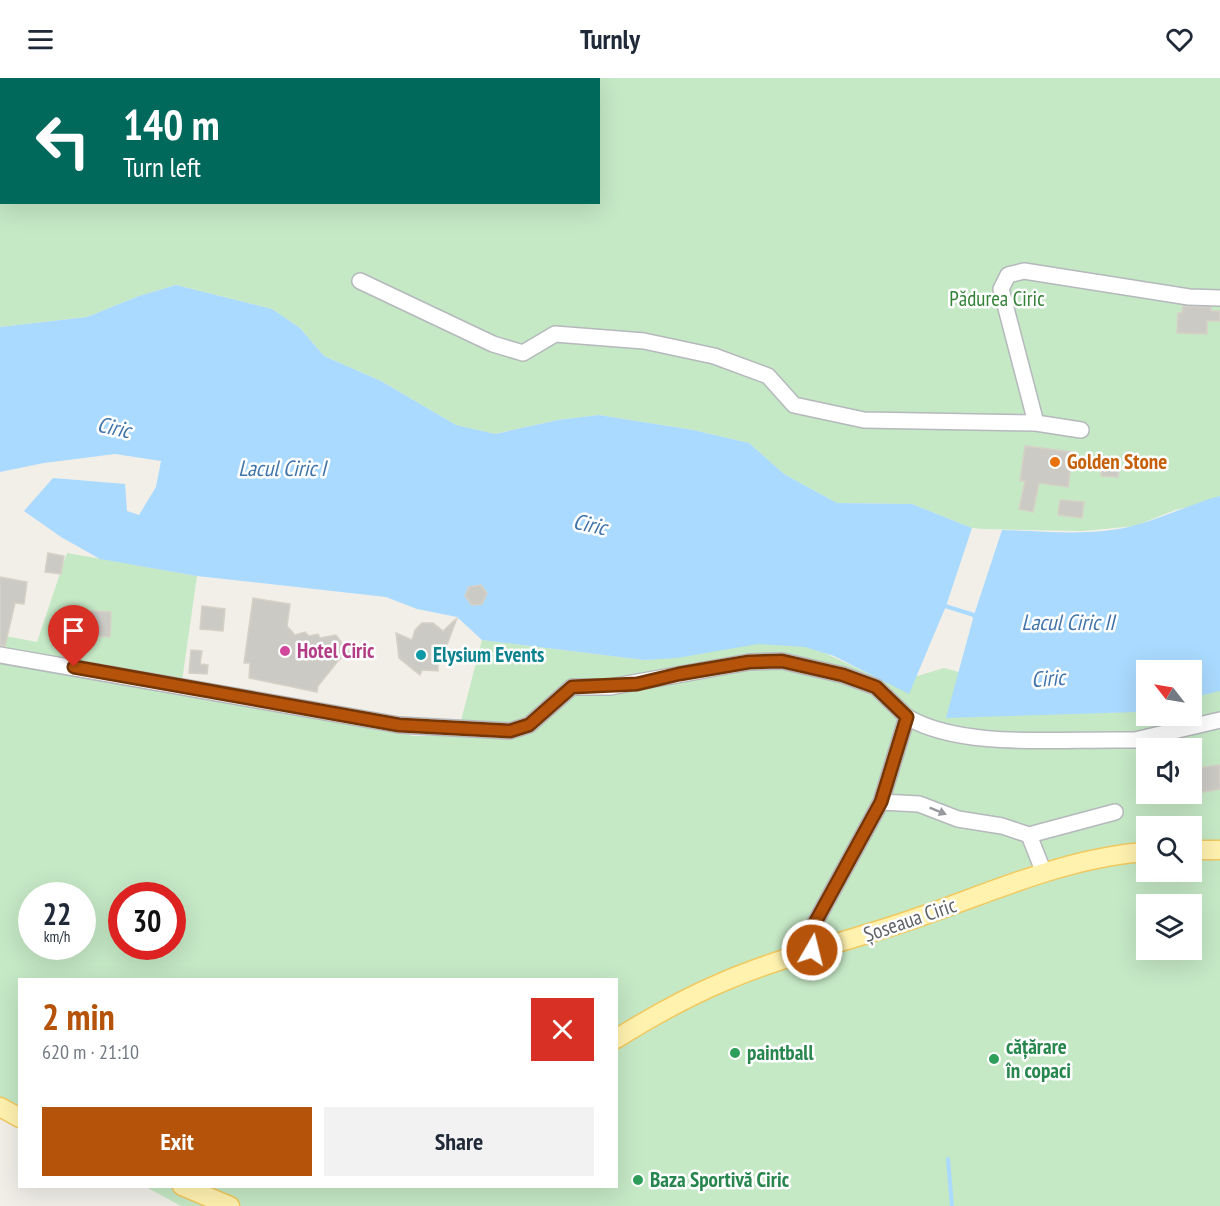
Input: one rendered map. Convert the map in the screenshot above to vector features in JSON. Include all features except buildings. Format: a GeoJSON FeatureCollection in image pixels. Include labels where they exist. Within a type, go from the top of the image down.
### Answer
{"type":"FeatureCollection","features":[{"type":"Feature","properties":{"kind":"main road"},"geometry":{"type":"LineString","coordinates":[[1202,850],[1220,850]]}},
{"type":"Feature","properties":{"kind":"main road","name":"Șoseaua Ciric"},"geometry":{"type":"LineString","coordinates":[[618,1038],[673,1006],[725,981],[1044,873],[1105,857],[1136,853]]}},
{"type":"Feature","properties":{"kind":"main road"},"geometry":{"type":"LineString","coordinates":[[0,1107],[18,1117]]}},
{"type":"Feature","properties":{"kind":"main road"},"geometry":{"type":"LineString","coordinates":[[189,1188],[226,1198]]}},
{"type":"Feature","properties":{"kind":"street"},"geometry":{"type":"LineString","coordinates":[[1036,423],[1001,289],[1008,275],[1024,271],[1190,297],[1220,298]]}},
{"type":"Feature","properties":{"kind":"street"},"geometry":{"type":"LineString","coordinates":[[360,281],[493,344],[523,353],[555,334],[644,341],[714,356],[768,375],[794,405],[864,420],[1036,423],[1081,430]]}},
{"type":"Feature","properties":{"kind":"street"},"geometry":{"type":"LineString","coordinates":[[0,655],[399,725],[510,731],[529,725],[572,687],[637,684],[737,664],[782,661],[843,675],[876,687],[907,717],[923,726],[976,738],[1135,740],[1220,720]]}},
{"type":"Feature","properties":{"kind":"street"},"geometry":{"type":"LineString","coordinates":[[812,950],[810,932],[881,802],[907,717]]}},
{"type":"Feature","properties":{"kind":"street"},"geometry":{"type":"LineString","coordinates":[[881,802],[919,804],[958,819],[1002,826],[1029,835],[1115,812]]}},
{"type":"Feature","properties":{"kind":"street"},"geometry":{"type":"LineString","coordinates":[[1029,835],[1044,873]]}},
{"type":"Feature","properties":{"kind":"green space","name":"Pădurea Ciric"},"geometry":{"type":"Polygon","coordinates":[[[600,78],[1220,78],[1220,501],[1175,510],[1135,526],[1083,531],[983,529],[972,528],[912,504],[837,503],[784,474],[749,443],[693,430],[599,415],[558,420],[494,434],[456,425],[381,381],[324,356],[300,328],[272,309],[176,285],[139,296],[87,317],[0,327],[0,204],[600,204],[600,78]]]}},
{"type":"Feature","properties":{"kind":"green space"},"geometry":{"type":"Polygon","coordinates":[[[67,553],[197,576],[182,681],[234,688],[413,736],[457,736],[482,640],[644,660],[706,653],[733,643],[801,642],[891,684],[944,668],[1110,713],[1136,709],[1136,726],[1202,726],[1202,694],[1220,690],[1220,1206],[181,1206],[148,1188],[618,1188],[618,978],[18,978],[18,1117],[0,1107],[0,635],[37,642],[67,553]]]}},
{"type":"Feature","properties":{"kind":"water","name":"Lacul Ciric I"},"geometry":{"type":"Polygon","coordinates":[[[176,285],[272,309],[300,328],[324,356],[381,381],[456,425],[495,434],[558,420],[599,415],[693,430],[749,443],[784,474],[837,503],[912,504],[972,528],[946,606],[909,694],[834,656],[805,647],[758,644],[677,658],[644,660],[482,640],[457,617],[417,609],[386,597],[197,576],[100,559],[61,537],[24,511],[53,478],[125,484],[127,511],[139,515],[156,487],[161,461],[115,454],[44,463],[0,472],[0,327],[87,317],[139,296],[176,285]]]}},
{"type":"Feature","properties":{"kind":"water","name":"Lacul Ciric II"},"geometry":{"type":"Polygon","coordinates":[[[1220,496],[1220,691],[1202,695],[1202,660],[1136,660],[1136,712],[946,718],[974,615],[1002,530],[1070,532],[1121,529],[1220,496]]]}},
{"type":"Feature","properties":{"kind":"waterway","name":"Ciric"},"geometry":{"type":"LineString","coordinates":[[942,605],[974,615],[975,619]]}},
{"type":"Feature","properties":{"kind":"waterway"},"geometry":{"type":"LineString","coordinates":[[948,1159],[952,1206]]}},
{"type":"Feature","properties":{"kind":"place","name":"Golden Stone"},"geometry":{"type":"Point","coordinates":[1055,462]}},
{"type":"Feature","properties":{"kind":"place","name":"Hotel Ciric"},"geometry":{"type":"Point","coordinates":[285,651]}},
{"type":"Feature","properties":{"kind":"place","name":"Elysium Events"},"geometry":{"type":"Point","coordinates":[421,655]}},
{"type":"Feature","properties":{"kind":"place","name":"paintball"},"geometry":{"type":"Point","coordinates":[735,1053]}},
{"type":"Feature","properties":{"kind":"place","name":"cățărare în copaci"},"geometry":{"type":"Point","coordinates":[994,1059]}},
{"type":"Feature","properties":{"kind":"place","name":"Baza Sportivă Ciric"},"geometry":{"type":"Point","coordinates":[638,1180]}},
{"type":"Feature","properties":{"kind":"route"},"geometry":{"type":"LineString","coordinates":[[74,667],[399,725],[510,731],[529,725],[572,687],[637,684],[749,662],[782,661],[843,675],[876,687],[907,717],[881,802],[810,932],[812,950]]}}]}
